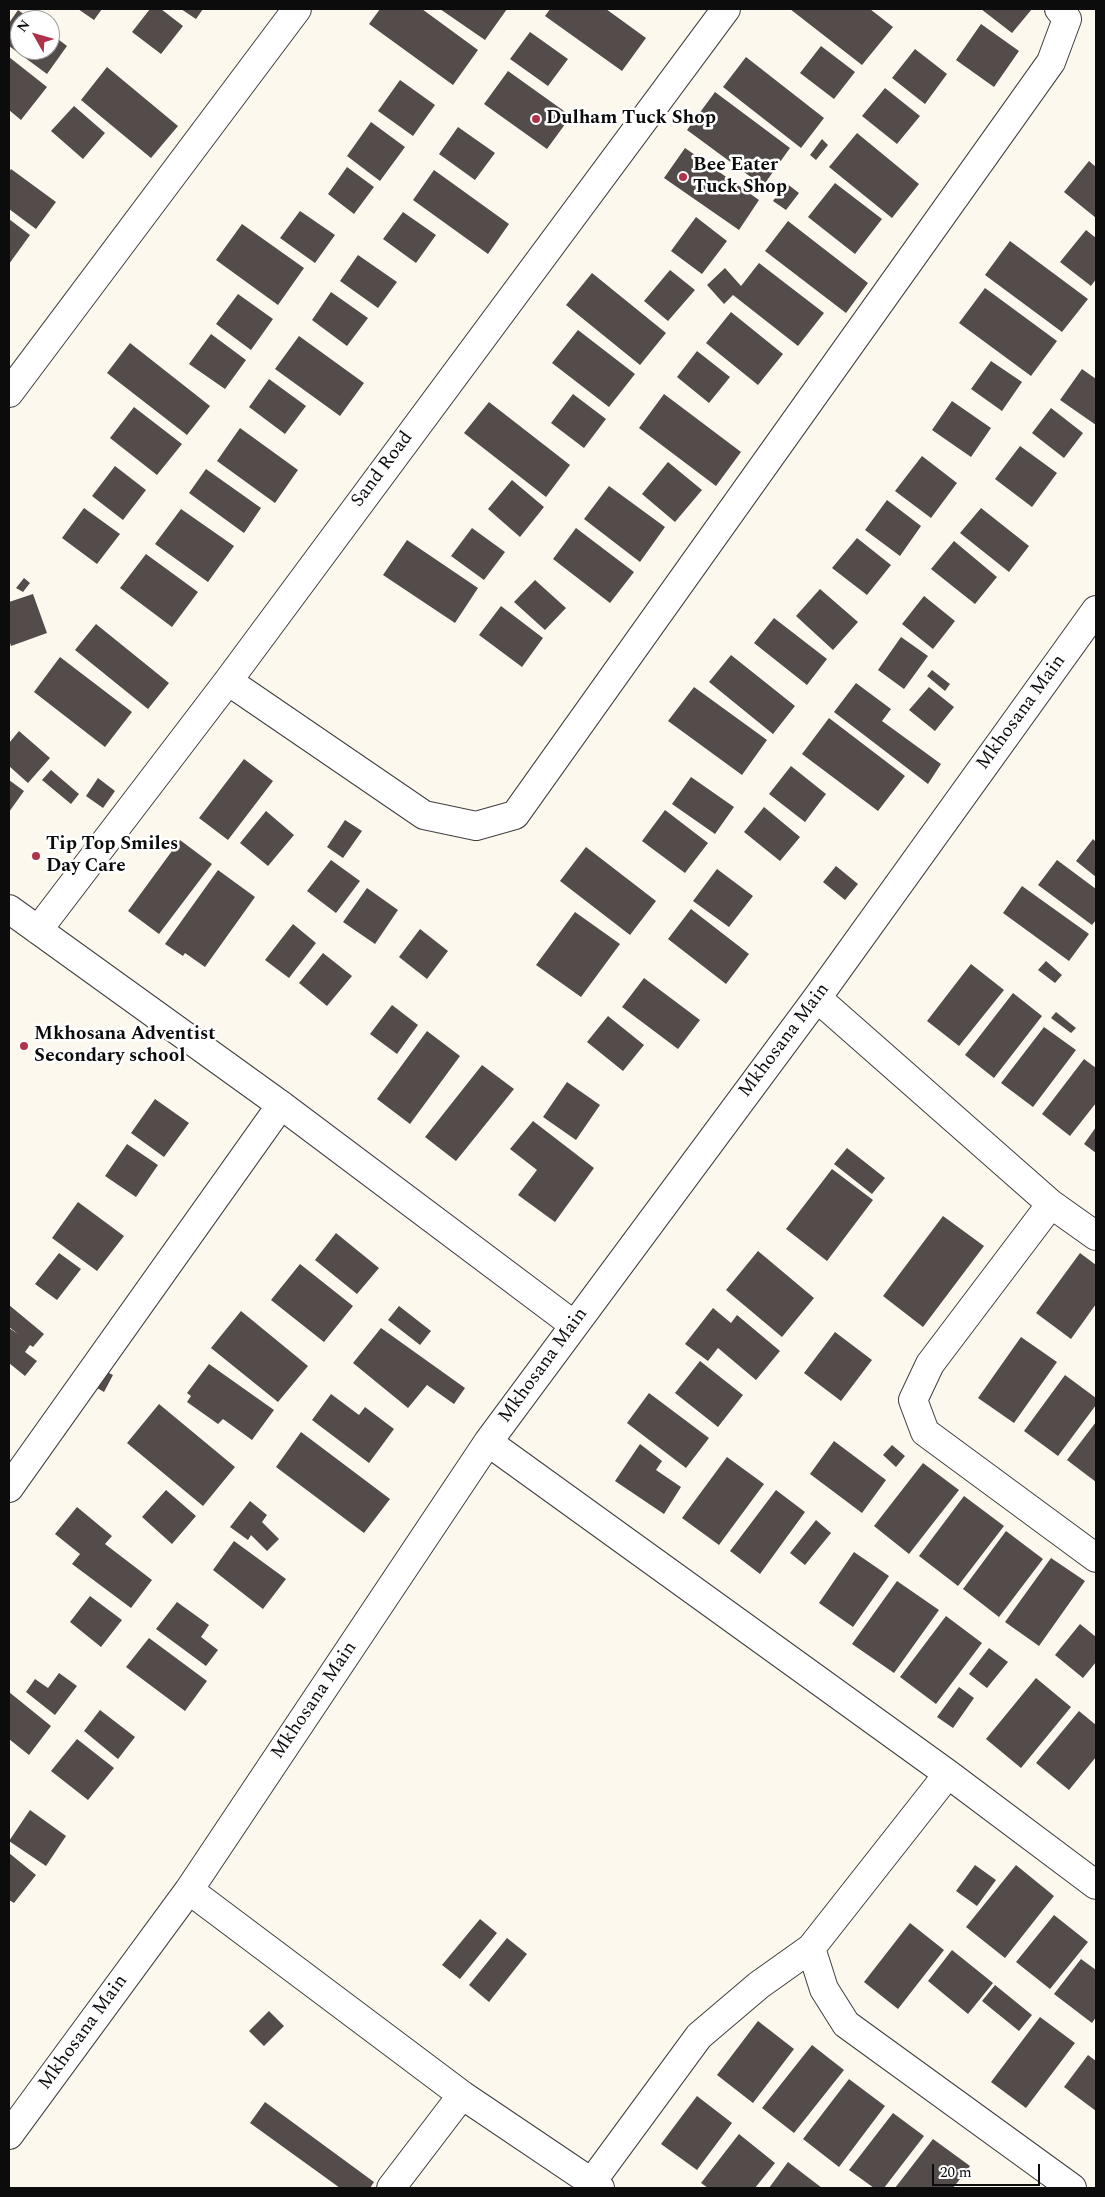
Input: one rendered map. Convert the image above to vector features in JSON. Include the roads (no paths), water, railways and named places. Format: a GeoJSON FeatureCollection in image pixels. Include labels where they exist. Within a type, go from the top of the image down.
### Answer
{"type":"FeatureCollection","features":[{"type":"Feature","properties":{"kind":"street"},"geometry":{"type":"LineString","coordinates":[[9,393],[297,9]]}},
{"type":"Feature","properties":{"kind":"street","name":"Sand Road"},"geometry":{"type":"LineString","coordinates":[[38,930],[228,680],[726,9]]}},
{"type":"Feature","properties":{"kind":"street"},"geometry":{"type":"LineString","coordinates":[[228,680],[424,815],[476,826],[515,815],[1051,62],[1066,19],[1059,9]]}},
{"type":"Feature","properties":{"kind":"street","name":"Mkhosana Main"},"geometry":{"type":"LineString","coordinates":[[9,2135],[189,1890],[488,1442],[817,998],[1096,610]]}},
{"type":"Feature","properties":{"kind":"street"},"geometry":{"type":"LineString","coordinates":[[9,909],[281,1105],[574,1324]]}},
{"type":"Feature","properties":{"kind":"street"},"geometry":{"type":"LineString","coordinates":[[817,998],[1051,1204],[1096,1236]]}},
{"type":"Feature","properties":{"kind":"street"},"geometry":{"type":"LineString","coordinates":[[9,1488],[281,1105]]}},
{"type":"Feature","properties":{"kind":"street"},"geometry":{"type":"LineString","coordinates":[[1051,1204],[930,1364],[913,1400],[925,1432],[1096,1558]]}},
{"type":"Feature","properties":{"kind":"street"},"geometry":{"type":"LineString","coordinates":[[488,1442],[948,1774],[1096,1885]]}},
{"type":"Feature","properties":{"kind":"street"},"geometry":{"type":"LineString","coordinates":[[189,1890],[462,2095],[595,2186],[700,2036],[759,1985],[810,1948],[948,1774]]}},
{"type":"Feature","properties":{"kind":"street"},"geometry":{"type":"LineString","coordinates":[[810,1948],[824,1989],[846,2024],[1072,2188]]}},
{"type":"Feature","properties":{"kind":"street"},"geometry":{"type":"LineString","coordinates":[[391,2188],[462,2095]]}},
{"type":"Feature","properties":{"kind":"place","name":"Dulham Tuck Shop"},"geometry":{"type":"Point","coordinates":[536,119]}},
{"type":"Feature","properties":{"kind":"place","name":"Bee Eater Tuck Shop"},"geometry":{"type":"Point","coordinates":[683,177]}},
{"type":"Feature","properties":{"kind":"place","name":"Tip Top Smiles Day Care"},"geometry":{"type":"Point","coordinates":[36,856]}},
{"type":"Feature","properties":{"kind":"place","name":"Mkhosana Adventist Secondary school"},"geometry":{"type":"Point","coordinates":[24,1046]}}]}
